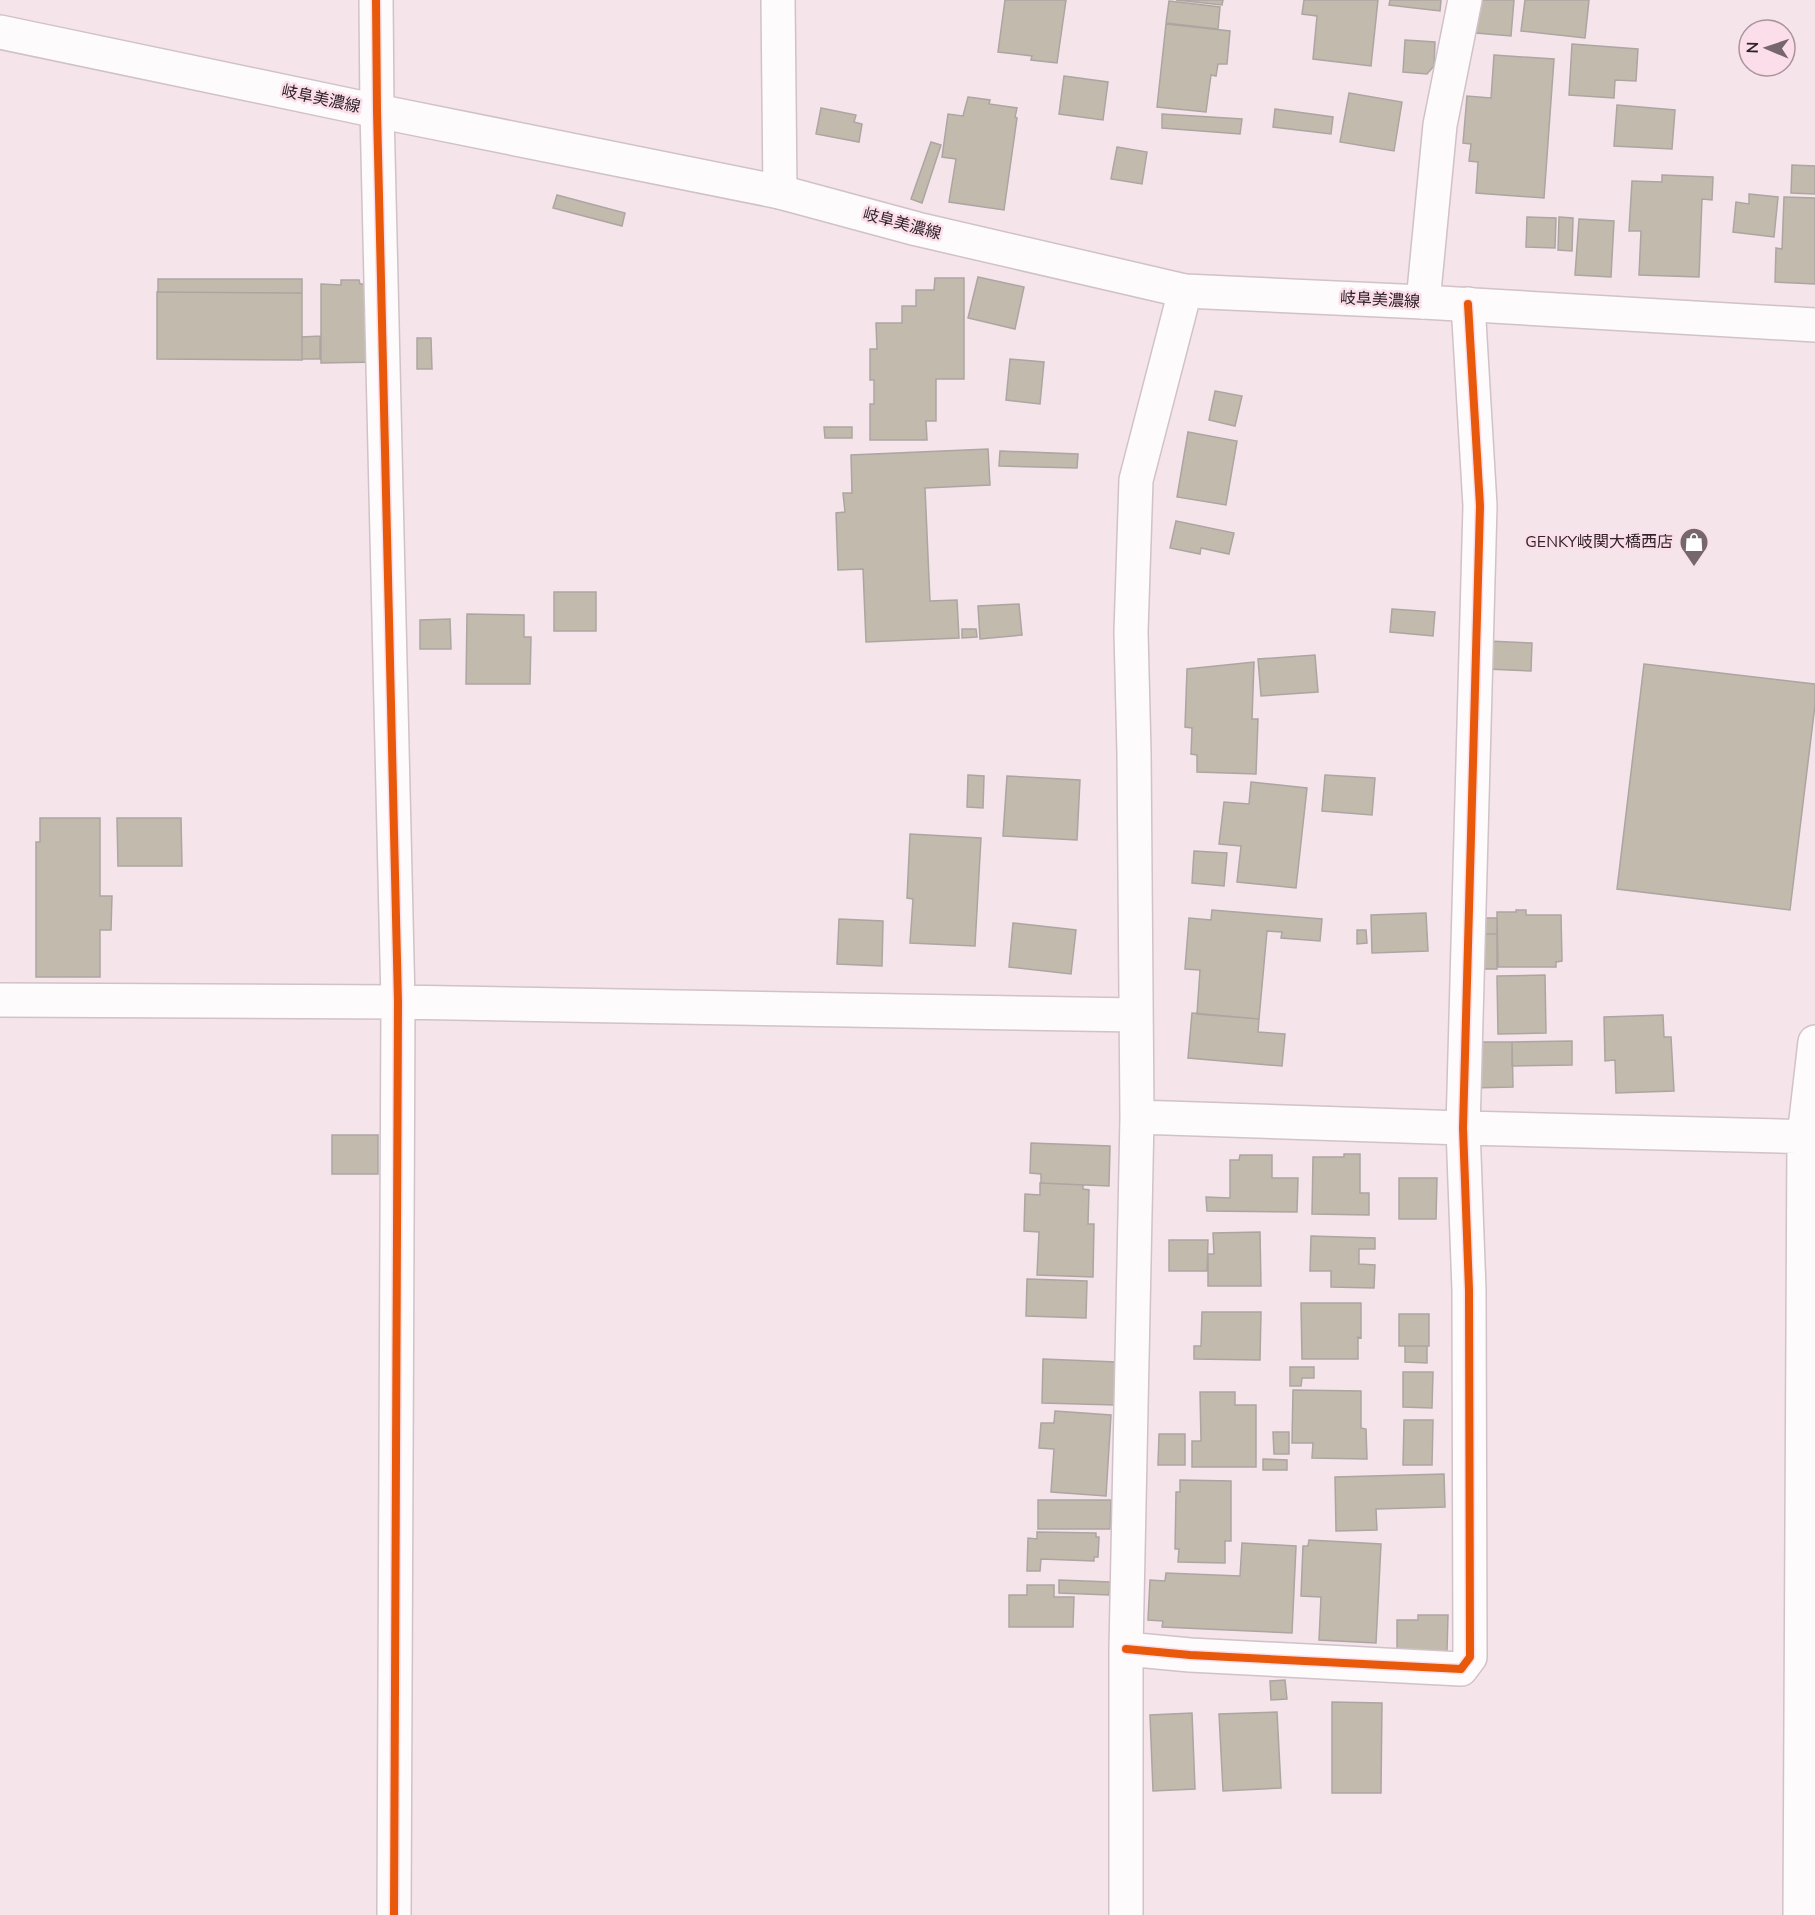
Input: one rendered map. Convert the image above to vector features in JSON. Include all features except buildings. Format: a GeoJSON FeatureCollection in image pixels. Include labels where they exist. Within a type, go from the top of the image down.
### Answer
{"type":"FeatureCollection","features":[{"type":"Feature","properties":{"kind":"street"},"geometry":{"type":"LineString","coordinates":[[376,0],[398,1002],[394,1915]]}},
{"type":"Feature","properties":{"kind":"street"},"geometry":{"type":"LineString","coordinates":[[778,0],[780,192]]}},
{"type":"Feature","properties":{"kind":"street"},"geometry":{"type":"LineString","coordinates":[[1423,302],[1440,125],[1465,0]]}},
{"type":"Feature","properties":{"kind":"street","name":"岐阜美濃線"},"geometry":{"type":"LineString","coordinates":[[0,32],[780,192],[917,229],[1185,291],[1468,304],[1815,325]]}},
{"type":"Feature","properties":{"kind":"street"},"geometry":{"type":"LineString","coordinates":[[1125,1915],[1126,1649],[1137,1117],[1131,632],[1136,480],[1185,291]]}},
{"type":"Feature","properties":{"kind":"street"},"geometry":{"type":"LineString","coordinates":[[1126,1649],[1461,1669],[1470,1657],[1469,1290],[1463,1128],[1480,506],[1468,304]]}},
{"type":"Feature","properties":{"kind":"street"},"geometry":{"type":"LineString","coordinates":[[0,1000],[398,1002],[1136,1015]]}},
{"type":"Feature","properties":{"kind":"street"},"geometry":{"type":"LineString","coordinates":[[1800,1915],[1809,1137],[1815,1042]]}},
{"type":"Feature","properties":{"kind":"street"},"geometry":{"type":"LineString","coordinates":[[1137,1117],[1809,1137]]}},
{"type":"Feature","properties":{"kind":"cycle path"},"geometry":{"type":"LineString","coordinates":[[376,0],[398,1002],[394,1915]]}},
{"type":"Feature","properties":{"kind":"cycle path"},"geometry":{"type":"LineString","coordinates":[[1126,1649],[1190,1655],[1461,1669],[1470,1657],[1469,1290],[1463,1128],[1480,506],[1468,304]]}},
{"type":"Feature","properties":{"kind":"place","name":"GENKY岐関大橋西店"},"geometry":{"type":"Point","coordinates":[1694,568]}}]}
